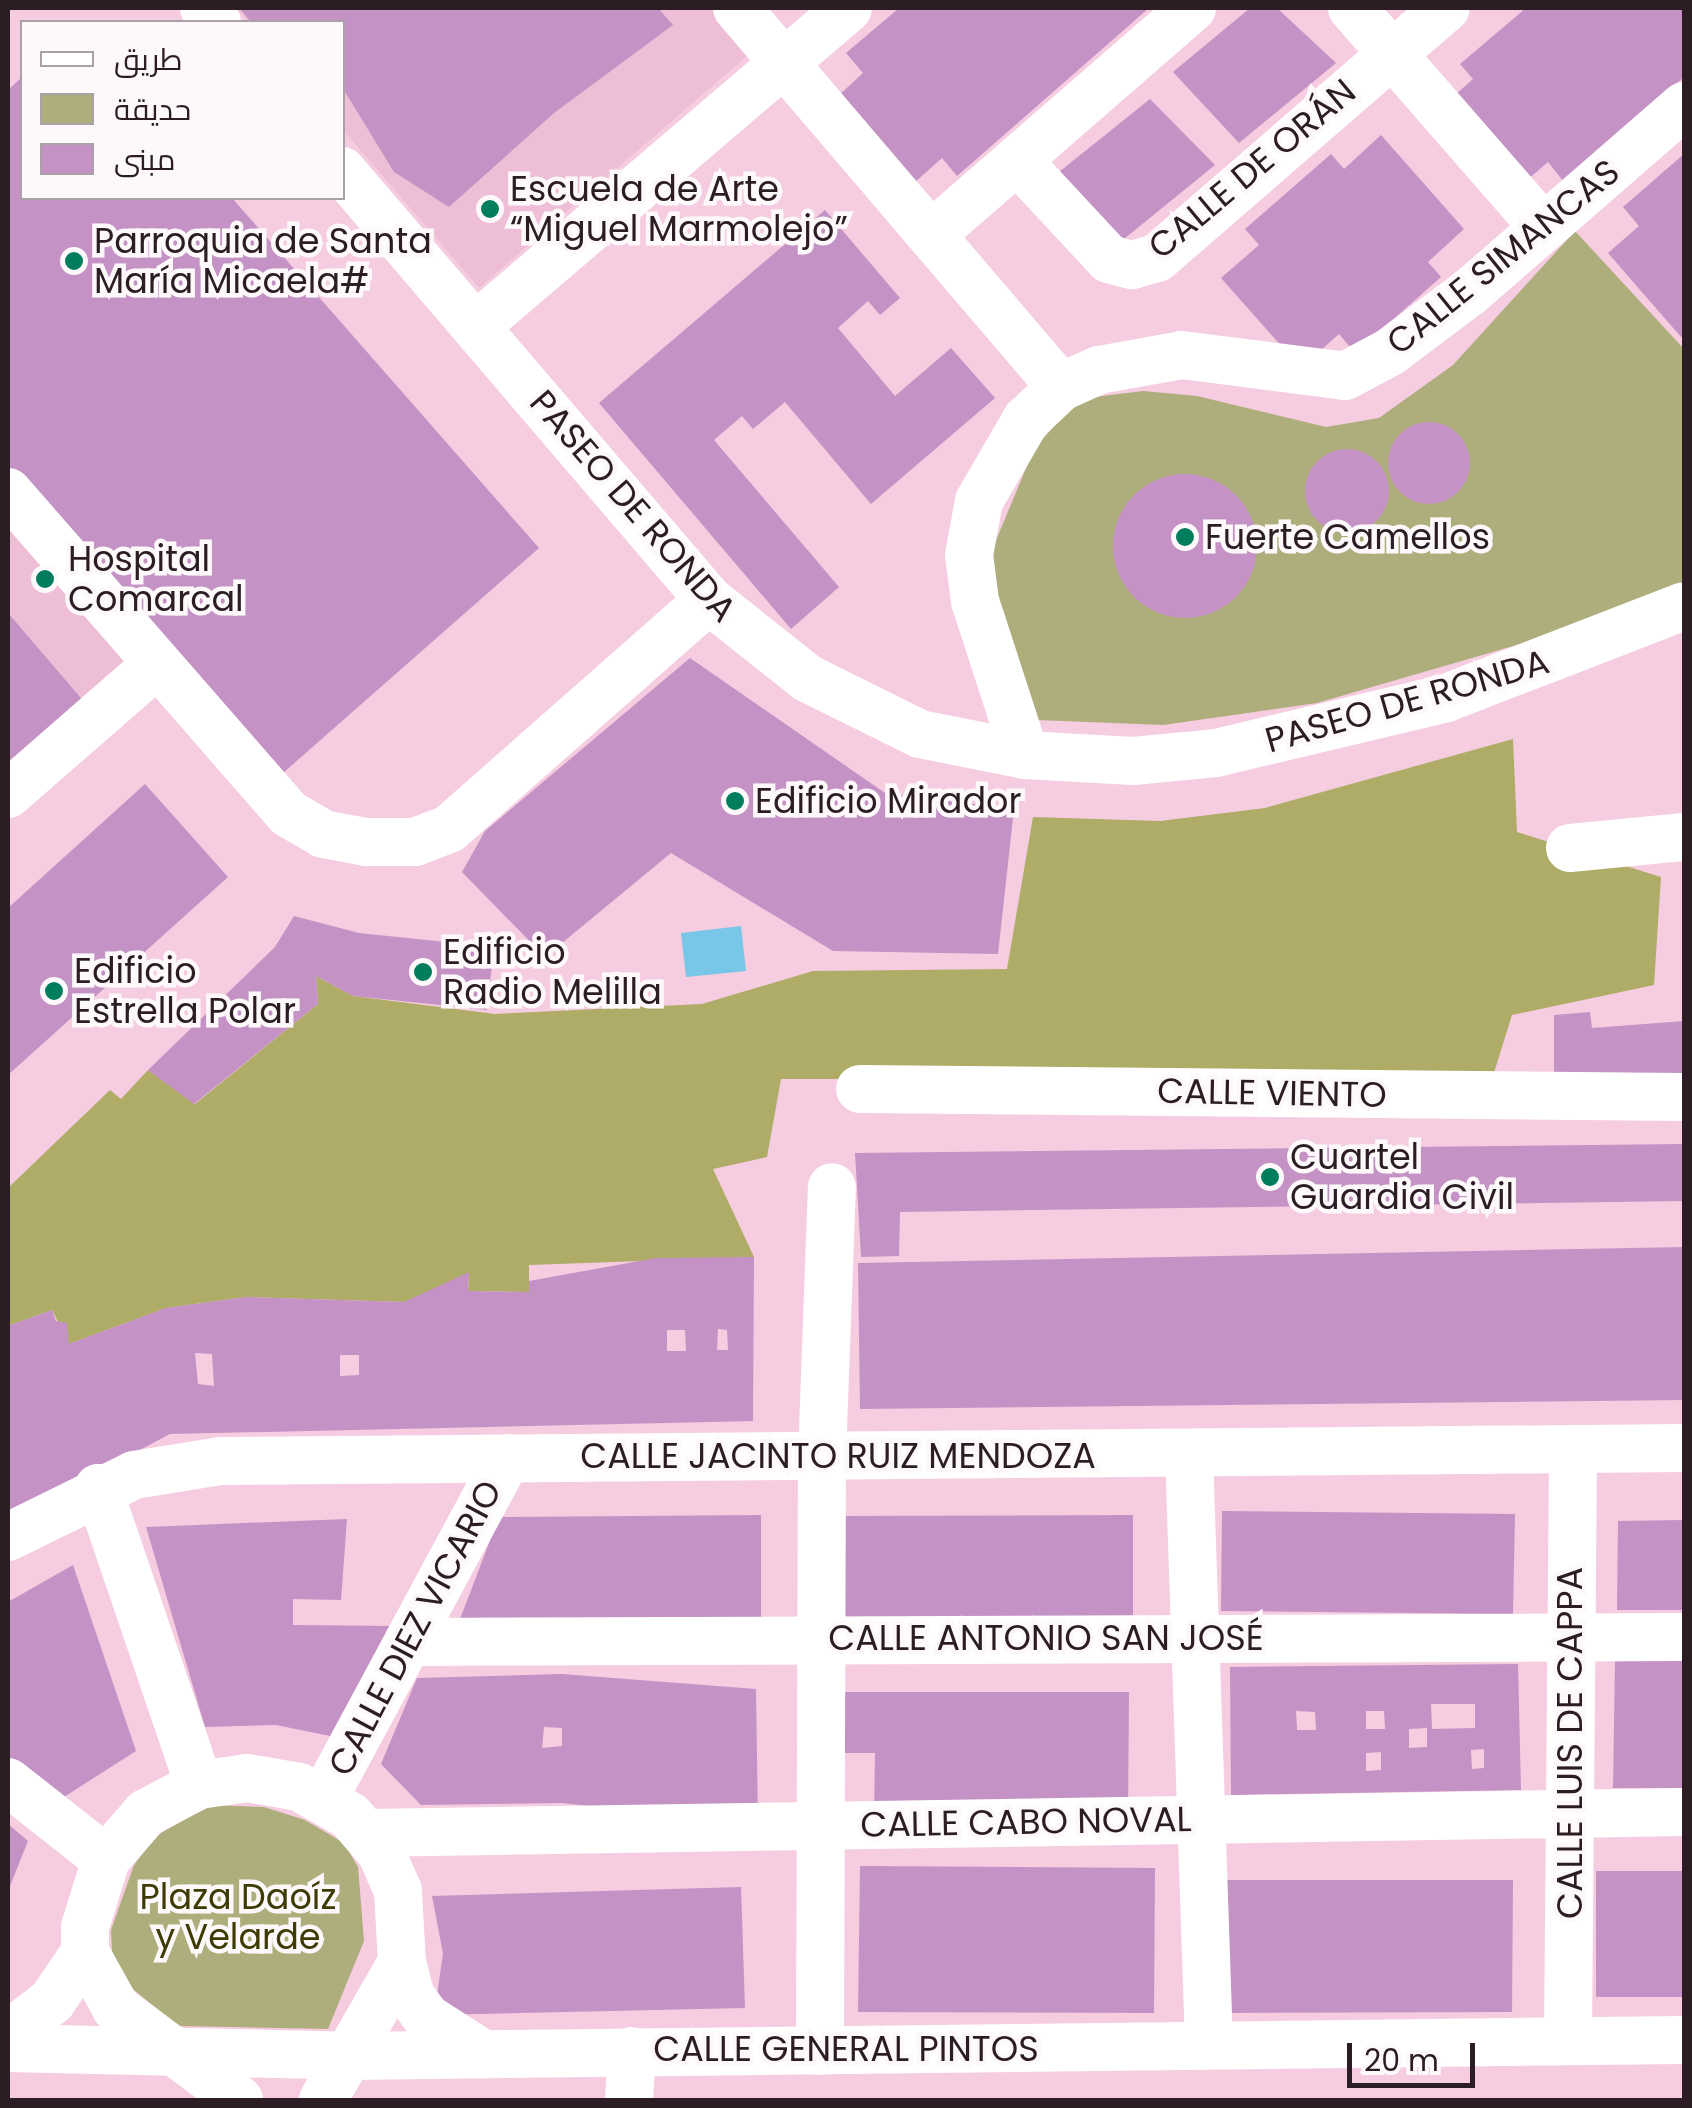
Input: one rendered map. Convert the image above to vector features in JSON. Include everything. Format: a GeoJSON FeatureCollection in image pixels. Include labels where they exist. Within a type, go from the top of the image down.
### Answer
{"type":"FeatureCollection","features":[{"type":"Feature","properties":{"kind":"street"},"geometry":{"type":"LineString","coordinates":[[737,8],[1060,387]]}},
{"type":"Feature","properties":{"kind":"street"},"geometry":{"type":"LineString","coordinates":[[476,326],[848,8]]}},
{"type":"Feature","properties":{"kind":"street"},"geometry":{"type":"LineString","coordinates":[[931,235],[1192,8]]}},
{"type":"Feature","properties":{"kind":"street"},"geometry":{"type":"LineString","coordinates":[[1352,8],[1543,227]]}},
{"type":"Feature","properties":{"kind":"street","name":"CALLE DE ORÁN"},"geometry":{"type":"LineString","coordinates":[[1017,160],[1109,259],[1132,265],[1157,258],[1446,8]]}},
{"type":"Feature","properties":{"kind":"street","name":"CALLE SIMANCAS"},"geometry":{"type":"LineString","coordinates":[[1026,755],[975,602],[969,555],[979,501],[1026,420],[1060,387],[1100,370],[1182,355],[1345,376],[1431,322],[1684,106]]}},
{"type":"Feature","properties":{"kind":"street","name":"PASEO DE RONDA"},"geometry":{"type":"LineString","coordinates":[[345,173],[709,600],[760,646],[872,716],[920,734],[1026,755],[1133,761],[1287,737],[1446,698],[1684,606]]}},
{"type":"Feature","properties":{"kind":"street"},"geometry":{"type":"LineString","coordinates":[[8,492],[289,814],[323,834],[415,842],[449,829],[709,600]]}},
{"type":"Feature","properties":{"kind":"street"},"geometry":{"type":"LineString","coordinates":[[8,794],[156,665]]}},
{"type":"Feature","properties":{"kind":"street"},"geometry":{"type":"LineString","coordinates":[[1570,848],[1684,837]]}},
{"type":"Feature","properties":{"kind":"street","name":"CALLE VIENTO"},"geometry":{"type":"LineString","coordinates":[[860,1090],[1684,1097]]}},
{"type":"Feature","properties":{"kind":"street"},"geometry":{"type":"LineString","coordinates":[[820,2051],[822,1457],[832,1187]]}},
{"type":"Feature","properties":{"kind":"street","name":"CALLE JACINTO RUIZ MENDOZA"},"geometry":{"type":"LineString","coordinates":[[8,1537],[98,1488],[174,1466],[220,1461],[1684,1448]]}},
{"type":"Feature","properties":{"kind":"street","name":"CALLE LUIS DE CAPPA"},"geometry":{"type":"LineString","coordinates":[[1568,2038],[1572,1449]]}},
{"type":"Feature","properties":{"kind":"street"},"geometry":{"type":"LineString","coordinates":[[1189,1454],[1198,1820],[1209,2045]]}},
{"type":"Feature","properties":{"kind":"street","name":"CALLE DIEZ VICARIO"},"geometry":{"type":"LineString","coordinates":[[324,1798],[506,1458]]}},
{"type":"Feature","properties":{"kind":"street"},"geometry":{"type":"LineString","coordinates":[[98,1488],[199,1785]]}},
{"type":"Feature","properties":{"kind":"street","name":"CALLE ANTONIO SAN JOSÉ"},"geometry":{"type":"LineString","coordinates":[[408,1642],[1684,1637]]}},
{"type":"Feature","properties":{"kind":"street"},"geometry":{"type":"LineString","coordinates":[[8,2035],[52,2000],[85,1952],[89,1903],[106,1859],[146,1813],[199,1785],[247,1778],[324,1798],[367,1833],[398,1890],[402,1962],[410,1995],[427,2018],[483,2054]]}},
{"type":"Feature","properties":{"kind":"street"},"geometry":{"type":"LineString","coordinates":[[8,1782],[106,1859]]}},
{"type":"Feature","properties":{"kind":"street","name":"CALLE CABO NOVAL"},"geometry":{"type":"LineString","coordinates":[[367,1833],[1684,1812]]}},
{"type":"Feature","properties":{"kind":"street"},"geometry":{"type":"LineString","coordinates":[[85,1952],[116,2008],[239,2100]]}},
{"type":"Feature","properties":{"kind":"street"},"geometry":{"type":"LineString","coordinates":[[323,2100],[402,1962]]}},
{"type":"Feature","properties":{"kind":"street","name":"CALLE GENERAL PINTOS"},"geometry":{"type":"LineString","coordinates":[[8,2048],[178,2056],[350,2056],[1568,2038],[1684,2040]]}},
{"type":"Feature","properties":{"kind":"street"},"geometry":{"type":"LineString","coordinates":[[629,2100],[632,2051]]}},
{"type":"Feature","properties":{"kind":"shaded area","name":"Escuela de Arte “Miguel Marmolejo”"},"geometry":{"type":"Polygon","coordinates":[[[236,8],[719,8],[755,49],[479,288],[345,132],[345,20],[247,20],[236,8]]]}},
{"type":"Feature","properties":{"kind":"shaded area","name":"Hospital Comarcal"},"geometry":{"type":"Polygon","coordinates":[[[8,492],[156,665],[8,794],[8,492]]]}},
{"type":"Feature","properties":{"kind":"shaded area"},"geometry":{"type":"Polygon","coordinates":[[[1513,739],[1517,832],[1661,877],[1654,985],[1512,1015],[1492,1079],[781,1079],[767,1157],[713,1169],[754,1257],[529,1265],[529,1292],[468,1291],[469,1274],[404,1302],[246,1297],[166,1308],[69,1344],[52,1310],[8,1326],[8,1188],[110,1090],[121,1099],[148,1070],[195,1104],[318,1004],[316,976],[353,996],[495,1014],[702,1004],[813,971],[1007,969],[1033,817],[1160,821],[1265,808],[1513,739]]]}},
{"type":"Feature","properties":{"kind":"green space"},"geometry":{"type":"Polygon","coordinates":[[[1575,231],[1684,349],[1684,583],[1537,639],[1317,703],[1163,725],[1037,720],[987,562],[1034,449],[1078,399],[1143,391],[1197,396],[1326,427],[1379,418],[1453,365],[1575,231]]]}},
{"type":"Feature","properties":{"kind":"green space","name":"Plaza Daoíz y Velarde"},"geometry":{"type":"Polygon","coordinates":[[[209,1805],[264,1807],[305,1820],[344,1843],[358,1867],[364,1941],[328,2029],[178,2026],[113,1973],[111,1930],[134,1865],[156,1836],[209,1805]]]}},
{"type":"Feature","properties":{"kind":"water"},"geometry":{"type":"Polygon","coordinates":[[[741,926],[746,971],[686,977],[681,933],[741,926]]]}},
{"type":"Feature","properties":{"kind":"building"},"geometry":{"type":"Polygon","coordinates":[[[239,8],[658,8],[673,25],[554,113],[449,207],[394,172],[345,92],[345,20],[249,20],[239,8]]]}},
{"type":"Feature","properties":{"kind":"building"},"geometry":{"type":"Polygon","coordinates":[[[899,8],[1149,8],[957,176],[942,158],[914,183],[838,96],[863,73],[846,53],[899,8]]]}},
{"type":"Feature","properties":{"kind":"building"},"geometry":{"type":"Polygon","coordinates":[[[1250,8],[1277,8],[1336,63],[1239,143],[1173,72],[1250,8]]]}},
{"type":"Feature","properties":{"kind":"building"},"geometry":{"type":"Polygon","coordinates":[[[1526,8],[1684,8],[1684,77],[1563,181],[1548,162],[1518,188],[1446,103],[1473,79],[1460,64],[1526,8]]]}},
{"type":"Feature","properties":{"kind":"building"},"geometry":{"type":"Polygon","coordinates":[[[20,79],[20,200],[234,200],[539,548],[275,780],[8,474],[8,90],[20,79]]]}},
{"type":"Feature","properties":{"kind":"building"},"geometry":{"type":"Polygon","coordinates":[[[1150,99],[1215,165],[1119,243],[1054,176],[1150,99]]]}},
{"type":"Feature","properties":{"kind":"building"},"geometry":{"type":"Polygon","coordinates":[[[1381,135],[1464,229],[1428,262],[1441,277],[1355,353],[1339,334],[1301,368],[1221,278],[1259,245],[1245,229],[1331,154],[1344,169],[1381,135]]]}},
{"type":"Feature","properties":{"kind":"building"},"geometry":{"type":"Polygon","coordinates":[[[1684,154],[1681,337],[1608,253],[1639,226],[1623,207],[1684,154]]]}},
{"type":"Feature","properties":{"kind":"building"},"geometry":{"type":"Polygon","coordinates":[[[825,210],[900,298],[880,315],[868,301],[838,328],[895,396],[951,348],[995,398],[871,504],[785,402],[753,429],[742,416],[714,440],[839,587],[791,629],[599,403],[825,210]]]}},
{"type":"Feature","properties":{"kind":"building"},"geometry":{"type":"Polygon","coordinates":[[[1421,422],[1437,422],[1463,440],[1470,463],[1467,479],[1458,492],[1437,504],[1421,504],[1395,486],[1388,471],[1388,455],[1406,429],[1421,422]]]}},
{"type":"Feature","properties":{"kind":"building"},"geometry":{"type":"Polygon","coordinates":[[[1347,449],[1363,452],[1377,461],[1386,475],[1386,507],[1377,521],[1363,530],[1347,533],[1331,530],[1317,521],[1308,507],[1305,491],[1308,475],[1317,461],[1331,452],[1347,449]]]}},
{"type":"Feature","properties":{"kind":"building","name":"Fuerte Camellos"},"geometry":{"type":"Polygon","coordinates":[[[1185,474],[1213,480],[1236,495],[1251,518],[1257,546],[1251,574],[1236,597],[1213,612],[1185,618],[1157,612],[1134,597],[1119,574],[1113,546],[1119,518],[1134,495],[1157,480],[1185,474]]]}},
{"type":"Feature","properties":{"kind":"building"},"geometry":{"type":"Polygon","coordinates":[[[8,613],[86,704],[8,774],[8,613]]]}},
{"type":"Feature","properties":{"kind":"building","name":"Edificio Mirador"},"geometry":{"type":"Polygon","coordinates":[[[690,658],[885,793],[1014,809],[998,954],[833,951],[671,853],[545,957],[462,872],[485,831],[690,658]]]}},
{"type":"Feature","properties":{"kind":"building","name":"Edificio Estrella Polar"},"geometry":{"type":"Polygon","coordinates":[[[145,784],[228,877],[8,1075],[8,908],[145,784]]]}},
{"type":"Feature","properties":{"kind":"building"},"geometry":{"type":"Polygon","coordinates":[[[294,916],[359,933],[494,947],[487,1010],[353,996],[316,976],[318,1004],[194,1104],[148,1070],[275,947],[294,916]]]}},
{"type":"Feature","properties":{"kind":"building"},"geometry":{"type":"Polygon","coordinates":[[[1590,1012],[1592,1028],[1684,1021],[1684,1087],[1554,1092],[1554,1015],[1590,1012]]]}},
{"type":"Feature","properties":{"kind":"building","name":"Cuartel Guardia Civil"},"geometry":{"type":"Polygon","coordinates":[[[1684,1144],[1684,1201],[900,1212],[899,1256],[861,1257],[855,1153],[1684,1144]]]}},
{"type":"Feature","properties":{"kind":"building"},"geometry":{"type":"Polygon","coordinates":[[[1684,1247],[1684,1400],[860,1409],[858,1263],[1684,1247]]]}},
{"type":"Feature","properties":{"kind":"building"},"geometry":{"type":"Polygon","coordinates":[[[754,1257],[753,1421],[170,1434],[8,1520],[8,1326],[52,1310],[56,1321],[67,1323],[69,1344],[166,1308],[246,1297],[404,1302],[469,1272],[468,1291],[529,1292],[529,1281],[656,1258],[754,1257]],[[718,1329],[717,1350],[728,1350],[727,1330],[718,1329]],[[667,1330],[667,1351],[686,1351],[685,1330],[667,1330]],[[195,1353],[198,1384],[214,1386],[212,1354],[195,1353]],[[340,1355],[340,1376],[359,1375],[359,1355],[340,1355]]]}},
{"type":"Feature","properties":{"kind":"building"},"geometry":{"type":"Polygon","coordinates":[[[1222,1511],[1515,1514],[1513,1614],[1221,1611],[1222,1511]]]}},
{"type":"Feature","properties":{"kind":"building"},"geometry":{"type":"Polygon","coordinates":[[[761,1515],[761,1617],[455,1632],[499,1517],[761,1515]]]}},
{"type":"Feature","properties":{"kind":"building"},"geometry":{"type":"Polygon","coordinates":[[[1133,1515],[1133,1620],[838,1621],[838,1516],[1133,1515]]]}},
{"type":"Feature","properties":{"kind":"building"},"geometry":{"type":"Polygon","coordinates":[[[347,1519],[341,1600],[293,1599],[293,1625],[392,1626],[345,1739],[276,1725],[205,1727],[146,1527],[347,1519]]]}},
{"type":"Feature","properties":{"kind":"building"},"geometry":{"type":"Polygon","coordinates":[[[1684,1520],[1684,1610],[1617,1610],[1618,1521],[1684,1520]]]}},
{"type":"Feature","properties":{"kind":"building"},"geometry":{"type":"Polygon","coordinates":[[[73,1565],[136,1751],[53,1804],[8,1767],[8,1602],[73,1565]]]}},
{"type":"Feature","properties":{"kind":"building"},"geometry":{"type":"Polygon","coordinates":[[[1684,1660],[1684,1788],[1613,1788],[1615,1661],[1684,1660]]]}},
{"type":"Feature","properties":{"kind":"building"},"geometry":{"type":"Polygon","coordinates":[[[1518,1664],[1521,1790],[1231,1795],[1230,1667],[1518,1664]],[[1431,1704],[1432,1729],[1475,1728],[1475,1704],[1431,1704]],[[1296,1711],[1297,1730],[1316,1730],[1315,1712],[1296,1711]],[[1366,1711],[1366,1729],[1385,1729],[1384,1711],[1366,1711]],[[1427,1728],[1409,1729],[1409,1748],[1427,1747],[1427,1728]],[[1484,1749],[1471,1750],[1472,1769],[1484,1768],[1484,1749]],[[1381,1752],[1366,1753],[1366,1771],[1381,1770],[1381,1752]]]}},
{"type":"Feature","properties":{"kind":"building"},"geometry":{"type":"Polygon","coordinates":[[[562,1674],[756,1689],[758,1824],[562,1803],[421,1805],[381,1764],[417,1678],[562,1674]],[[544,1727],[542,1748],[562,1746],[562,1728],[544,1727]]]}},
{"type":"Feature","properties":{"kind":"building"},"geometry":{"type":"Polygon","coordinates":[[[835,1692],[1129,1692],[1128,1818],[874,1817],[875,1753],[835,1753],[835,1692]]]}},
{"type":"Feature","properties":{"kind":"building"},"geometry":{"type":"Polygon","coordinates":[[[8,1824],[28,1841],[8,1891],[8,1824]]]}},
{"type":"Feature","properties":{"kind":"building"},"geometry":{"type":"Polygon","coordinates":[[[860,1866],[1155,1868],[1154,2013],[858,2012],[860,1866]]]}},
{"type":"Feature","properties":{"kind":"building"},"geometry":{"type":"Polygon","coordinates":[[[1596,1871],[1684,1871],[1684,1997],[1596,1997],[1596,1871]]]}},
{"type":"Feature","properties":{"kind":"building"},"geometry":{"type":"Polygon","coordinates":[[[1227,1880],[1513,1880],[1512,2012],[1227,2013],[1227,1880]]]}},
{"type":"Feature","properties":{"kind":"building"},"geometry":{"type":"Polygon","coordinates":[[[741,1887],[745,2008],[434,2015],[443,1954],[432,1896],[741,1887]]]}},
{"type":"Feature","properties":{"kind":"place","name":"Escuela de Arte “Miguel Marmolejo”"},"geometry":{"type":"Point","coordinates":[490,209]}},
{"type":"Feature","properties":{"kind":"place","name":"Parroquia de Santa María Micaela#"},"geometry":{"type":"Point","coordinates":[74,261]}},
{"type":"Feature","properties":{"kind":"place","name":"Fuerte Camellos"},"geometry":{"type":"Point","coordinates":[1185,537]}},
{"type":"Feature","properties":{"kind":"place","name":"Hospital Comarcal"},"geometry":{"type":"Point","coordinates":[45,579]}},
{"type":"Feature","properties":{"kind":"place","name":"Edificio Mirador"},"geometry":{"type":"Point","coordinates":[735,801]}},
{"type":"Feature","properties":{"kind":"place","name":"Edificio Radio Melilla"},"geometry":{"type":"Point","coordinates":[423,972]}},
{"type":"Feature","properties":{"kind":"place","name":"Edificio Estrella Polar"},"geometry":{"type":"Point","coordinates":[54,991]}},
{"type":"Feature","properties":{"kind":"place","name":"Cuartel Guardia Civil"},"geometry":{"type":"Point","coordinates":[1270,1177]}}]}
